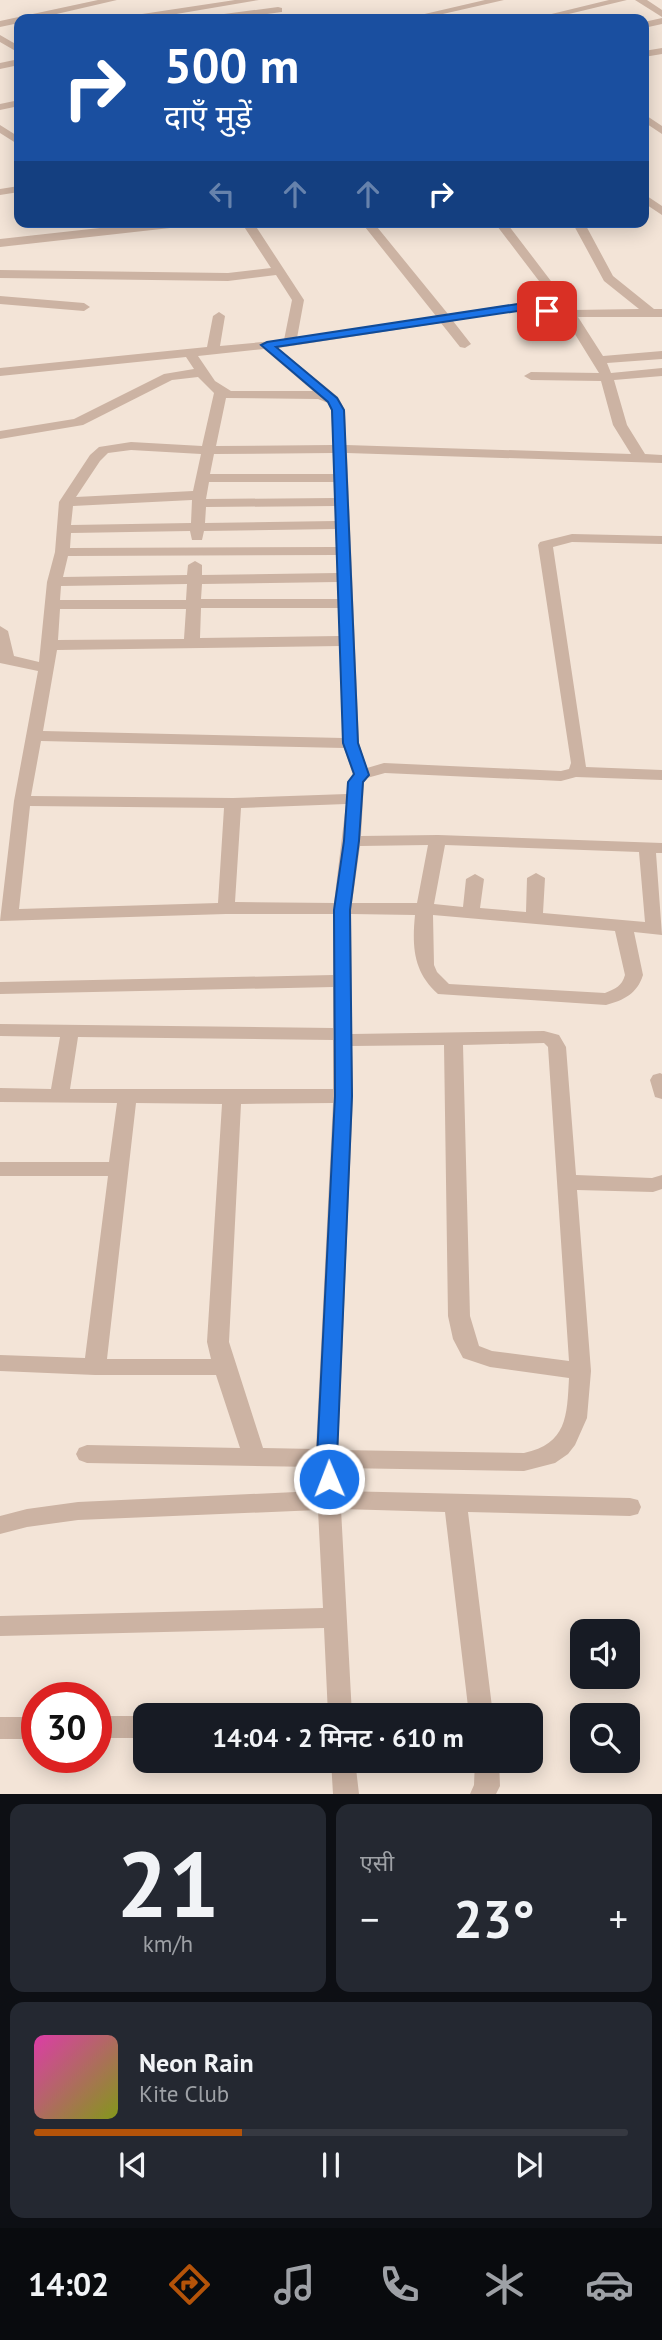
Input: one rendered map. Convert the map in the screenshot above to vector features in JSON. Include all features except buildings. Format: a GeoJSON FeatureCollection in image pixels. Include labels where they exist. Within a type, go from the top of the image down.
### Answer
{"type":"FeatureCollection","features":[{"type":"Feature","properties":{"kind":"street"},"geometry":{"type":"LineString","coordinates":[[48,14],[112,0]]}},
{"type":"Feature","properties":{"kind":"street"},"geometry":{"type":"LineString","coordinates":[[182,0],[200,8]]}},
{"type":"Feature","properties":{"kind":"street"},"geometry":{"type":"LineString","coordinates":[[446,14],[499,0]]}},
{"type":"Feature","properties":{"kind":"street"},"geometry":{"type":"LineString","coordinates":[[577,0],[590,7]]}},
{"type":"Feature","properties":{"kind":"street"},"geometry":{"type":"LineString","coordinates":[[558,14],[622,0]]}},
{"type":"Feature","properties":{"kind":"street"},"geometry":{"type":"LineString","coordinates":[[640,0],[662,14]]}},
{"type":"Feature","properties":{"kind":"street"},"geometry":{"type":"LineString","coordinates":[[175,14],[213,6],[265,2],[283,14]]}},
{"type":"Feature","properties":{"kind":"street"},"geometry":{"type":"LineString","coordinates":[[231,14],[265,2]]}},
{"type":"Feature","properties":{"kind":"street"},"geometry":{"type":"LineString","coordinates":[[213,6],[220,14]]}},
{"type":"Feature","properties":{"kind":"street"},"geometry":{"type":"LineString","coordinates":[[0,128],[14,139]]}},
{"type":"Feature","properties":{"kind":"street"},"geometry":{"type":"LineString","coordinates":[[0,243],[134,228]]}},
{"type":"Feature","properties":{"kind":"street"},"geometry":{"type":"LineString","coordinates":[[251,228],[298,300],[290,343]]}},
{"type":"Feature","properties":{"kind":"street"},"geometry":{"type":"LineString","coordinates":[[372,228],[464,344]]}},
{"type":"Feature","properties":{"kind":"street"},"geometry":{"type":"LineString","coordinates":[[505,228],[561,300],[599,360],[607,377],[620,425],[641,458]]}},
{"type":"Feature","properties":{"kind":"street"},"geometry":{"type":"LineString","coordinates":[[581,228],[608,278],[656,312]]}},
{"type":"Feature","properties":{"kind":"street"},"geometry":{"type":"LineString","coordinates":[[0,274],[228,277],[280,271]]}},
{"type":"Feature","properties":{"kind":"street"},"geometry":{"type":"LineString","coordinates":[[0,300],[84,307]]}},
{"type":"Feature","properties":{"kind":"street"},"geometry":{"type":"LineString","coordinates":[[0,372],[290,343],[561,300]]}},
{"type":"Feature","properties":{"kind":"street"},"geometry":{"type":"LineString","coordinates":[[524,306],[570,315],[656,312]]}},
{"type":"Feature","properties":{"kind":"street"},"geometry":{"type":"LineString","coordinates":[[213,351],[219,316]]}},
{"type":"Feature","properties":{"kind":"street"},"geometry":{"type":"LineString","coordinates":[[267,345],[338,410],[351,743],[361,775]]}},
{"type":"Feature","properties":{"kind":"street"},"geometry":{"type":"LineString","coordinates":[[190,353],[214,389],[220,393],[328,398]]}},
{"type":"Feature","properties":{"kind":"street"},"geometry":{"type":"LineString","coordinates":[[599,360],[662,355]]}},
{"type":"Feature","properties":{"kind":"street"},"geometry":{"type":"LineString","coordinates":[[0,435],[78,422],[169,377],[202,372]]}},
{"type":"Feature","properties":{"kind":"street"},"geometry":{"type":"LineString","coordinates":[[531,376],[607,377],[662,372]]}},
{"type":"Feature","properties":{"kind":"street"},"geometry":{"type":"LineString","coordinates":[[192,642],[199,499],[220,393]]}},
{"type":"Feature","properties":{"kind":"street"},"geometry":{"type":"LineString","coordinates":[[352,841],[438,840],[654,848],[658,929],[424,909],[226,908],[5,915],[50,645],[54,582],[62,552],[66,502],[95,458],[111,447],[131,446],[662,459]]}},
{"type":"Feature","properties":{"kind":"street"},"geometry":{"type":"LineString","coordinates":[[203,478],[340,478]]}},
{"type":"Feature","properties":{"kind":"street"},"geometry":{"type":"LineString","coordinates":[[66,502],[199,499],[341,502]]}},
{"type":"Feature","properties":{"kind":"street"},"geometry":{"type":"LineString","coordinates":[[63,529],[342,526]]}},
{"type":"Feature","properties":{"kind":"street"},"geometry":{"type":"LineString","coordinates":[[576,772],[579,763],[545,545],[572,537],[662,540]]}},
{"type":"Feature","properties":{"kind":"street"},"geometry":{"type":"LineString","coordinates":[[62,552],[343,551]]}},
{"type":"Feature","properties":{"kind":"street"},"geometry":{"type":"LineString","coordinates":[[54,582],[344,577]]}},
{"type":"Feature","properties":{"kind":"street"},"geometry":{"type":"LineString","coordinates":[[52,605],[344,603]]}},
{"type":"Feature","properties":{"kind":"street"},"geometry":{"type":"LineString","coordinates":[[0,631],[3,658],[46,668]]}},
{"type":"Feature","properties":{"kind":"street"},"geometry":{"type":"LineString","coordinates":[[50,645],[345,641]]}},
{"type":"Feature","properties":{"kind":"street"},"geometry":{"type":"LineString","coordinates":[[35,736],[351,743]]}},
{"type":"Feature","properties":{"kind":"street"},"geometry":{"type":"LineString","coordinates":[[340,1703],[327,1458],[344,1096],[342,910],[352,841],[356,782],[361,775],[384,768],[561,776],[576,772],[662,775]]}},
{"type":"Feature","properties":{"kind":"street"},"geometry":{"type":"LineString","coordinates":[[22,801],[233,803],[353,799]]}},
{"type":"Feature","properties":{"kind":"street"},"geometry":{"type":"LineString","coordinates":[[226,908],[233,803]]}},
{"type":"Feature","properties":{"kind":"street"},"geometry":{"type":"LineString","coordinates":[[438,840],[424,909],[425,966],[433,981],[444,990],[606,999],[624,993],[633,983],[634,975],[623,925]]}},
{"type":"Feature","properties":{"kind":"street"},"geometry":{"type":"LineString","coordinates":[[534,919],[536,878]]}},
{"type":"Feature","properties":{"kind":"street"},"geometry":{"type":"LineString","coordinates":[[471,914],[475,879]]}},
{"type":"Feature","properties":{"kind":"street"},"geometry":{"type":"LineString","coordinates":[[0,988],[344,989]]}},
{"type":"Feature","properties":{"kind":"street"},"geometry":{"type":"LineString","coordinates":[[0,1030],[343,1033],[453,1038],[544,1037],[552,1040],[557,1047],[580,1371],[577,1421],[569,1437],[550,1455],[524,1462],[87,1454]]}},
{"type":"Feature","properties":{"kind":"street"},"geometry":{"type":"LineString","coordinates":[[60,1095],[70,1030]]}},
{"type":"Feature","properties":{"kind":"street"},"geometry":{"type":"LineString","coordinates":[[453,1038],[459,1316],[464,1339],[471,1352],[490,1359],[580,1371]]}},
{"type":"Feature","properties":{"kind":"street"},"geometry":{"type":"LineString","coordinates":[[0,1095],[344,1096]]}},
{"type":"Feature","properties":{"kind":"street"},"geometry":{"type":"LineString","coordinates":[[95,1367],[127,1096]]}},
{"type":"Feature","properties":{"kind":"street"},"geometry":{"type":"LineString","coordinates":[[232,1097],[218,1342],[223,1367],[254,1456]]}},
{"type":"Feature","properties":{"kind":"street"},"geometry":{"type":"LineString","coordinates":[[0,1168],[118,1169]]}},
{"type":"Feature","properties":{"kind":"street"},"geometry":{"type":"LineString","coordinates":[[567,1182],[653,1185],[662,1182]]}},
{"type":"Feature","properties":{"kind":"street"},"geometry":{"type":"LineString","coordinates":[[0,1363],[95,1367],[223,1367]]}},
{"type":"Feature","properties":{"kind":"street"},"geometry":{"type":"LineString","coordinates":[[0,1525],[27,1517],[78,1511],[330,1500],[630,1507]]}},
{"type":"Feature","properties":{"kind":"street"},"geometry":{"type":"LineString","coordinates":[[455,1503],[480,1703]]}},
{"type":"Feature","properties":{"kind":"street"},"geometry":{"type":"LineString","coordinates":[[0,1626],[337,1618]]}},
{"type":"Feature","properties":{"kind":"street"},"geometry":{"type":"LineString","coordinates":[[112,1727],[133,1727]]}},
{"type":"Feature","properties":{"kind":"street"},"geometry":{"type":"LineString","coordinates":[[0,1728],[21,1728]]}},
{"type":"Feature","properties":{"kind":"street"},"geometry":{"type":"LineString","coordinates":[[344,1773],[346,1794]]}},
{"type":"Feature","properties":{"kind":"street"},"geometry":{"type":"LineString","coordinates":[[483,1794],[487,1786],[487,1773]]}},
{"type":"Feature","properties":{"kind":"route"},"geometry":{"type":"LineString","coordinates":[[329,1479],[327,1458],[344,1096],[342,910],[352,841],[353,799],[356,782],[361,775],[351,743],[338,410],[333,400],[267,345],[446,320],[524,306],[547,311]]}}]}
